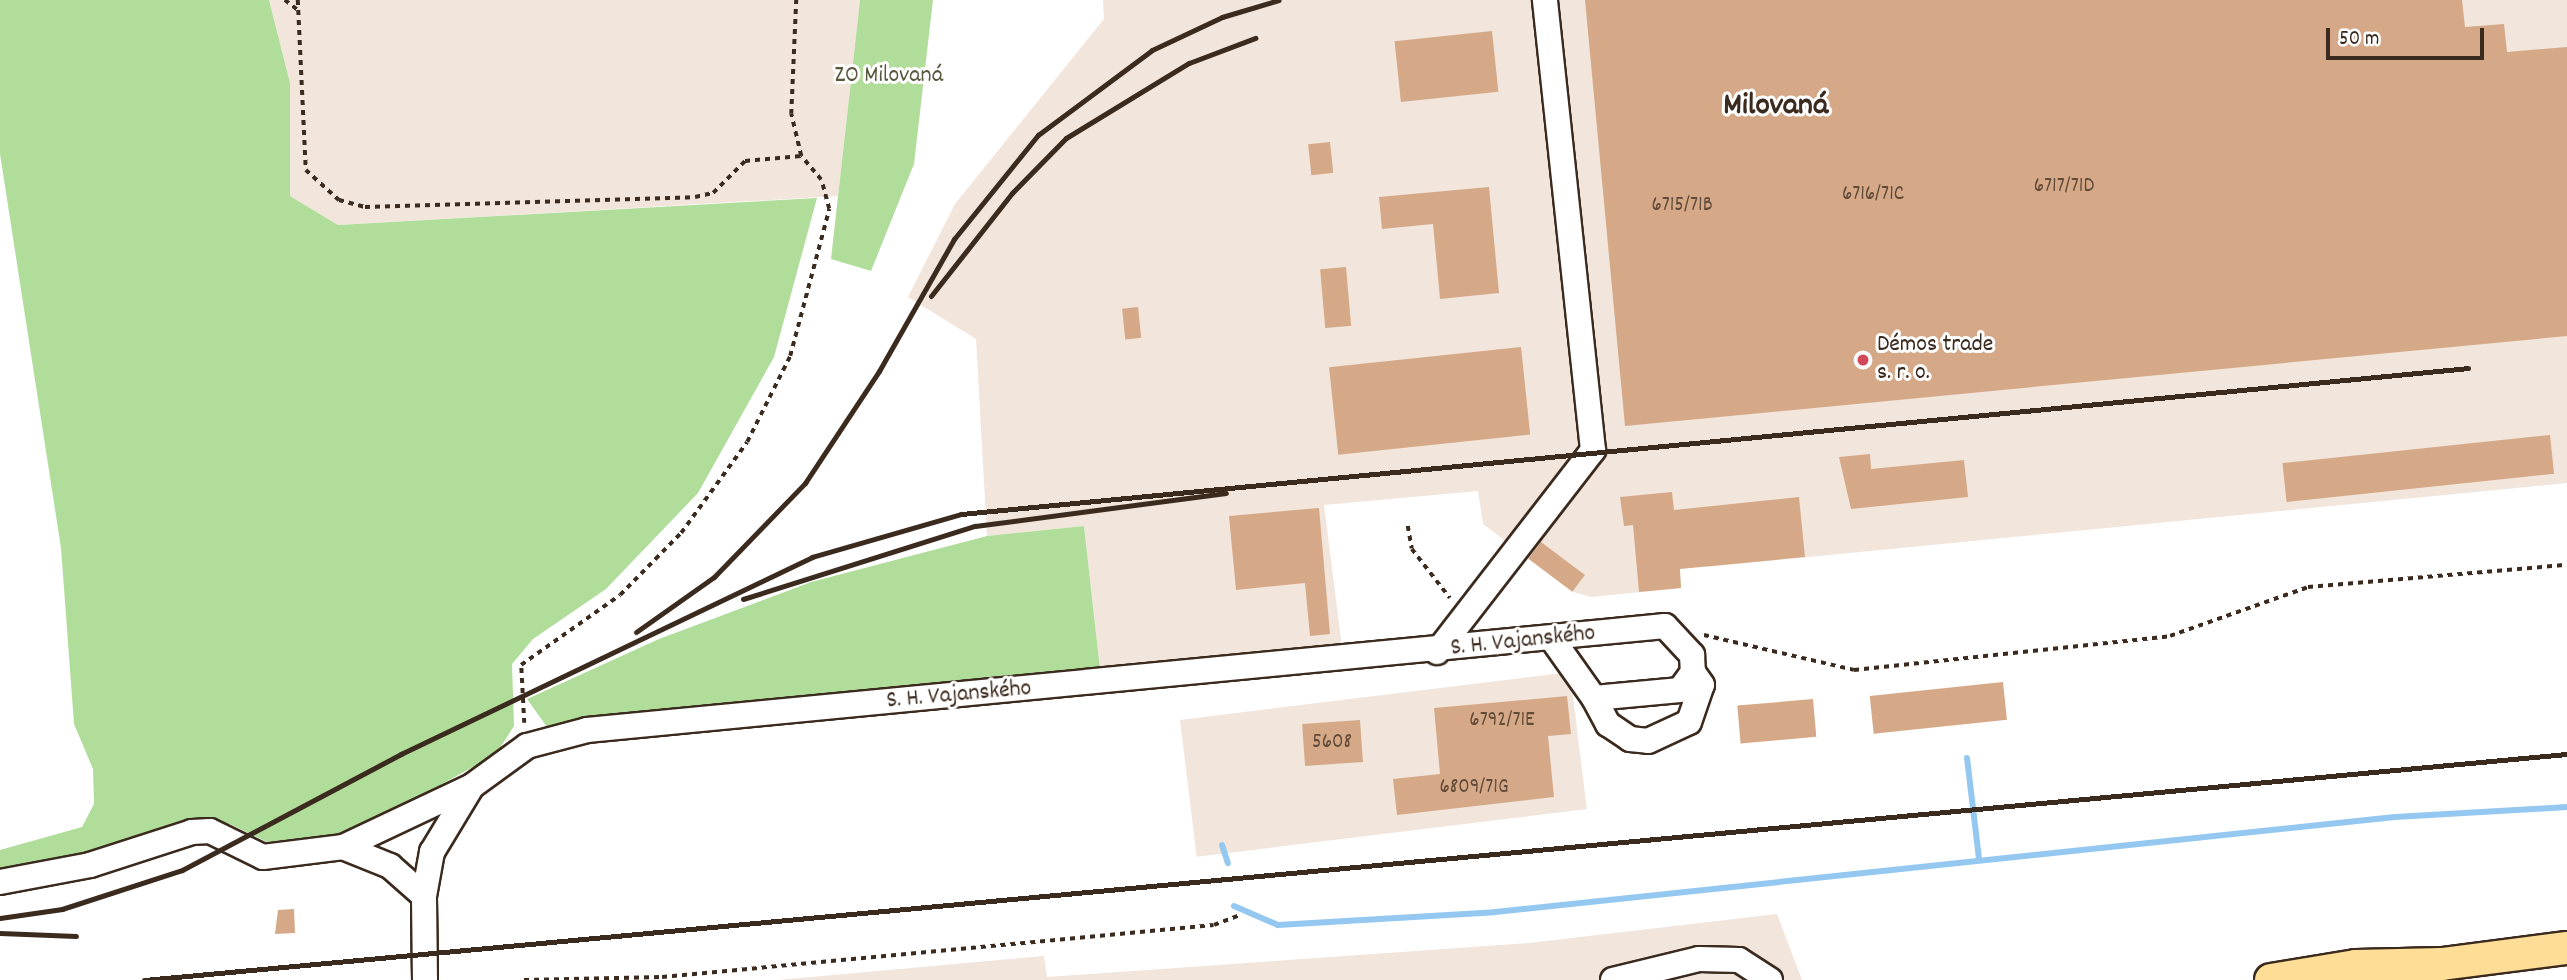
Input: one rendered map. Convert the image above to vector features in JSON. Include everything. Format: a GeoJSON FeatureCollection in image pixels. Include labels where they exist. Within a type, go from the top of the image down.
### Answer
{"type":"FeatureCollection","features":[{"type":"Feature","properties":{"kind":"main road"},"geometry":{"type":"LineString","coordinates":[[2271,980],[2356,965],[2442,964],[2567,948]]}},
{"type":"Feature","properties":{"kind":"main road"},"geometry":{"type":"LineString","coordinates":[[2389,980],[2442,964]]}},
{"type":"Feature","properties":{"kind":"street"},"geometry":{"type":"LineString","coordinates":[[1437,652],[1593,450],[1545,0]]}},
{"type":"Feature","properties":{"kind":"street"},"geometry":{"type":"LineString","coordinates":[[1552,639],[1594,698],[1608,724],[1630,739],[1648,741],[1689,722],[1702,685],[1693,672],[1692,655],[1665,626]]}},
{"type":"Feature","properties":{"kind":"street","name":"S. H. Vajanského"},"geometry":{"type":"LineString","coordinates":[[425,980],[424,896],[432,852],[472,786],[527,746],[587,730],[1437,652],[1665,626]]}},
{"type":"Feature","properties":{"kind":"street"},"geometry":{"type":"LineString","coordinates":[[1594,698],[1680,690],[1693,672]]}},
{"type":"Feature","properties":{"kind":"street"},"geometry":{"type":"LineString","coordinates":[[0,882],[90,865],[192,832],[210,831],[263,857],[343,847],[472,786]]}},
{"type":"Feature","properties":{"kind":"street"},"geometry":{"type":"LineString","coordinates":[[343,847],[390,866],[424,896]]}},
{"type":"Feature","properties":{"kind":"street"},"geometry":{"type":"LineString","coordinates":[[1613,980],[1667,974],[1699,959],[1738,960],[1770,980]]}},
{"type":"Feature","properties":{"kind":"path"},"geometry":{"type":"LineString","coordinates":[[285,0],[298,10]]}},
{"type":"Feature","properties":{"kind":"path"},"geometry":{"type":"LineString","coordinates":[[298,0],[306,170],[339,200],[365,207],[695,197],[713,193],[746,162],[767,154],[801,156]]}},
{"type":"Feature","properties":{"kind":"path"},"geometry":{"type":"LineString","coordinates":[[527,746],[521,665],[620,595],[681,533],[747,442],[790,356],[829,209],[821,180],[801,156],[792,114],[796,0]]}},
{"type":"Feature","properties":{"kind":"path"},"geometry":{"type":"LineString","coordinates":[[1408,526],[1412,549],[1465,616]]}},
{"type":"Feature","properties":{"kind":"path"},"geometry":{"type":"LineString","coordinates":[[1665,626],[1854,670],[2170,636],[2308,587],[2567,565]]}},
{"type":"Feature","properties":{"kind":"path"},"geometry":{"type":"LineString","coordinates":[[524,980],[676,975],[1214,925],[1238,916]]}},
{"type":"Feature","properties":{"kind":"shaded area"},"geometry":{"type":"Polygon","coordinates":[[[269,0],[860,0],[838,196],[338,225],[290,196],[290,83],[269,0]]]}},
{"type":"Feature","properties":{"kind":"shaded area"},"geometry":{"type":"Polygon","coordinates":[[[1103,0],[2567,0],[2567,483],[1707,567],[1704,546],[1677,549],[1681,588],[1591,597],[1573,592],[1483,524],[1478,491],[1324,505],[1342,647],[1100,669],[1084,526],[987,536],[976,339],[908,297],[955,204],[1104,19],[1103,0]]]}},
{"type":"Feature","properties":{"kind":"shaded area"},"geometry":{"type":"Polygon","coordinates":[[[1570,672],[1587,809],[1197,857],[1180,720],[1570,672]]]}},
{"type":"Feature","properties":{"kind":"shaded area"},"geometry":{"type":"Polygon","coordinates":[[[1777,914],[1802,980],[778,980],[1044,956],[1047,977],[1529,943],[1777,914]]]}},
{"type":"Feature","properties":{"kind":"green space"},"geometry":{"type":"Polygon","coordinates":[[[0,0],[269,0],[290,83],[290,196],[338,225],[817,198],[774,357],[698,493],[606,589],[533,639],[512,664],[514,726],[496,754],[356,832],[267,842],[230,824],[193,821],[0,876],[0,850],[82,827],[94,804],[93,769],[74,724],[61,548],[0,154],[0,0]]]}},
{"type":"Feature","properties":{"kind":"green space","name":"ZO Milovaná"},"geometry":{"type":"Polygon","coordinates":[[[860,0],[933,0],[914,164],[871,271],[831,259],[860,0]]]}},
{"type":"Feature","properties":{"kind":"green space"},"geometry":{"type":"Polygon","coordinates":[[[1084,526],[1100,669],[596,716],[547,727],[527,699],[659,639],[811,582],[987,536],[1084,526]]]}},
{"type":"Feature","properties":{"kind":"building"},"geometry":{"type":"Polygon","coordinates":[[[1585,0],[2462,0],[2465,27],[2504,24],[2507,52],[2567,47],[2567,336],[1625,426],[1585,0]]]}},
{"type":"Feature","properties":{"kind":"building"},"geometry":{"type":"Polygon","coordinates":[[[1492,31],[1498,92],[1401,102],[1395,41],[1492,31]]]}},
{"type":"Feature","properties":{"kind":"building"},"geometry":{"type":"Polygon","coordinates":[[[1330,142],[1333,173],[1311,175],[1308,144],[1330,142]]]}},
{"type":"Feature","properties":{"kind":"building"},"geometry":{"type":"Polygon","coordinates":[[[1489,187],[1499,293],[1440,299],[1433,224],[1382,229],[1379,197],[1489,187]]]}},
{"type":"Feature","properties":{"kind":"building"},"geometry":{"type":"Polygon","coordinates":[[[1346,267],[1351,326],[1325,328],[1320,269],[1346,267]]]}},
{"type":"Feature","properties":{"kind":"building"},"geometry":{"type":"Polygon","coordinates":[[[1138,307],[1141,338],[1125,340],[1122,309],[1138,307]]]}},
{"type":"Feature","properties":{"kind":"building"},"geometry":{"type":"Polygon","coordinates":[[[1521,347],[1530,435],[1338,455],[1329,367],[1521,347]]]}},
{"type":"Feature","properties":{"kind":"building"},"geometry":{"type":"Polygon","coordinates":[[[2550,435],[2554,474],[2287,502],[2282,463],[2550,435]]]}},
{"type":"Feature","properties":{"kind":"building"},"geometry":{"type":"Polygon","coordinates":[[[1870,454],[1871,469],[1964,460],[1968,497],[1851,509],[1839,457],[1870,454]]]}},
{"type":"Feature","properties":{"kind":"building"},"geometry":{"type":"Polygon","coordinates":[[[1672,492],[1674,510],[1799,497],[1805,557],[1680,569],[1681,588],[1639,592],[1633,525],[1624,526],[1620,497],[1672,492]]]}},
{"type":"Feature","properties":{"kind":"building"},"geometry":{"type":"Polygon","coordinates":[[[1319,508],[1330,634],[1310,636],[1305,583],[1236,590],[1229,516],[1319,508]]]}},
{"type":"Feature","properties":{"kind":"building"},"geometry":{"type":"Polygon","coordinates":[[[1541,542],[1585,575],[1572,592],[1528,559],[1541,542]]]}},
{"type":"Feature","properties":{"kind":"building"},"geometry":{"type":"Polygon","coordinates":[[[2003,682],[2007,720],[1874,734],[1870,696],[2003,682]]]}},
{"type":"Feature","properties":{"kind":"building"},"geometry":{"type":"Polygon","coordinates":[[[1567,696],[1571,734],[1548,736],[1554,797],[1397,815],[1393,779],[1440,774],[1434,708],[1567,696]]]}},
{"type":"Feature","properties":{"kind":"building"},"geometry":{"type":"Polygon","coordinates":[[[1813,699],[1816,737],[1741,743],[1737,706],[1813,699]]]}},
{"type":"Feature","properties":{"kind":"building"},"geometry":{"type":"Polygon","coordinates":[[[1360,720],[1363,762],[1305,766],[1302,724],[1360,720]]]}},
{"type":"Feature","properties":{"kind":"building"},"geometry":{"type":"Polygon","coordinates":[[[294,909],[295,933],[275,934],[278,910],[294,909]]]}},
{"type":"Feature","properties":{"kind":"waterway"},"geometry":{"type":"LineString","coordinates":[[1967,758],[1979,858]]}},
{"type":"Feature","properties":{"kind":"waterway"},"geometry":{"type":"LineString","coordinates":[[1234,906],[1278,925],[1495,912],[2395,817],[2567,807]]}},
{"type":"Feature","properties":{"kind":"waterway"},"geometry":{"type":"LineString","coordinates":[[1222,845],[1228,863]]}},
{"type":"Feature","properties":{"kind":"railway"},"geometry":{"type":"LineString","coordinates":[[636,632],[714,577],[805,483],[879,371],[954,239],[1038,135],[1152,50],[1222,17],[1279,0]]}},
{"type":"Feature","properties":{"kind":"railway"},"geometry":{"type":"LineString","coordinates":[[931,296],[1012,193],[1066,138],[1189,63],[1255,38]]}},
{"type":"Feature","properties":{"kind":"railway"},"geometry":{"type":"LineString","coordinates":[[0,918],[62,909],[182,870],[401,754],[812,557],[961,514],[2468,368]]}},
{"type":"Feature","properties":{"kind":"railway"},"geometry":{"type":"LineString","coordinates":[[743,599],[975,526],[1226,493]]}},
{"type":"Feature","properties":{"kind":"railway"},"geometry":{"type":"LineString","coordinates":[[144,980],[2567,754]]}},
{"type":"Feature","properties":{"kind":"railway"},"geometry":{"type":"LineString","coordinates":[[0,933],[76,936]]}},
{"type":"Feature","properties":{"kind":"place","name":"Démos trade s. r. o."},"geometry":{"type":"Point","coordinates":[1863,360]}},
{"type":"Feature","properties":{"kind":"district","name":"Milovaná"},"geometry":{"type":"Point","coordinates":[1776,107]}}]}
